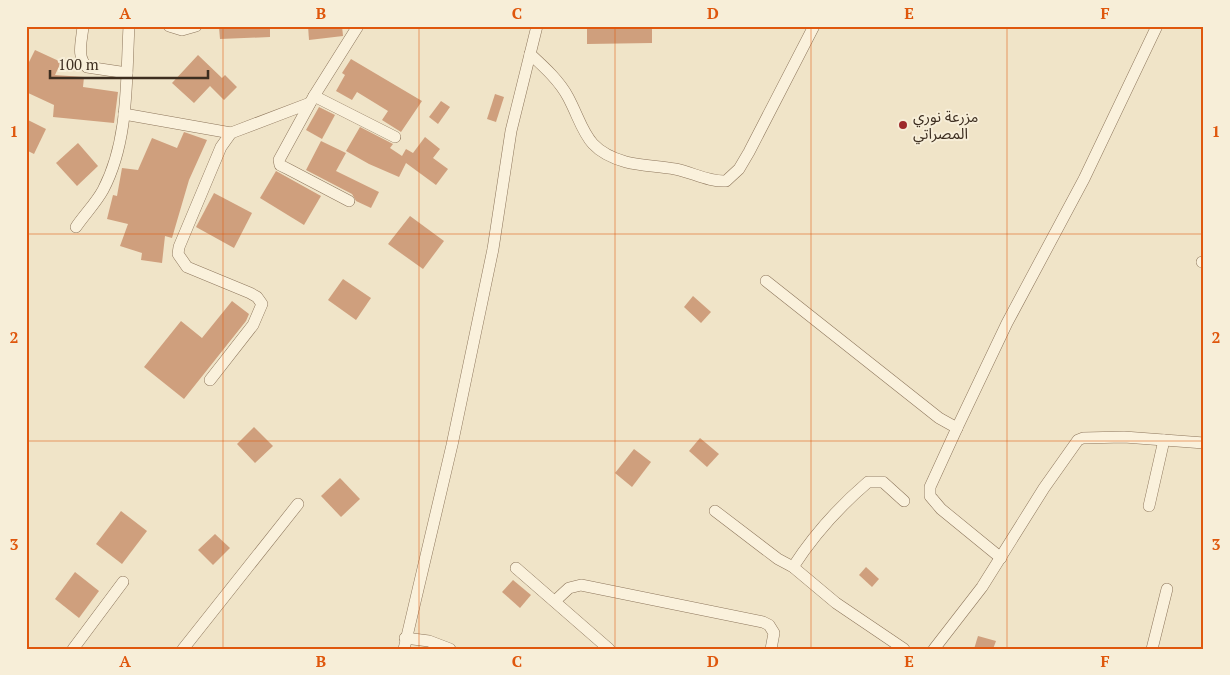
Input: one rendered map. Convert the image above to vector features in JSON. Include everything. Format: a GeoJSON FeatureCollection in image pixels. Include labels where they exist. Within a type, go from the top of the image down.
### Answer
{"type":"FeatureCollection","features":[{"type":"Feature","properties":{"kind":"street"},"geometry":{"type":"LineString","coordinates":[[83,26],[80,56],[82,62],[87,67],[127,72]]}},
{"type":"Feature","properties":{"kind":"street"},"geometry":{"type":"LineString","coordinates":[[76,227],[103,190],[112,164],[124,114],[129,26]]}},
{"type":"Feature","properties":{"kind":"street"},"geometry":{"type":"LineString","coordinates":[[169,26],[182,30],[196,26]]}},
{"type":"Feature","properties":{"kind":"street"},"geometry":{"type":"LineString","coordinates":[[349,202],[280,165],[279,160],[312,99],[358,26]]}},
{"type":"Feature","properties":{"kind":"street"},"geometry":{"type":"LineString","coordinates":[[450,649],[429,641],[404,643],[451,453],[491,258],[511,131],[537,26]]}},
{"type":"Feature","properties":{"kind":"street"},"geometry":{"type":"LineString","coordinates":[[530,54],[567,96],[581,129],[588,140],[598,148],[624,161],[677,169],[713,180],[726,181],[739,169],[749,152],[814,26]]}},
{"type":"Feature","properties":{"kind":"street"},"geometry":{"type":"LineString","coordinates":[[1001,558],[941,508],[930,496],[930,487],[1007,323],[1084,179],[1156,26]]}},
{"type":"Feature","properties":{"kind":"street"},"geometry":{"type":"LineString","coordinates":[[210,380],[253,325],[262,304],[257,297],[250,293],[187,267],[178,254],[221,147],[231,133],[312,99],[394,137]]}},
{"type":"Feature","properties":{"kind":"street"},"geometry":{"type":"LineString","coordinates":[[124,114],[231,133]]}},
{"type":"Feature","properties":{"kind":"street"},"geometry":{"type":"LineString","coordinates":[[766,281],[939,418],[957,428]]}},
{"type":"Feature","properties":{"kind":"street"},"geometry":{"type":"LineString","coordinates":[[934,649],[962,614],[1001,558],[1044,488],[1078,440],[1083,438],[1117,437],[1204,443]]}},
{"type":"Feature","properties":{"kind":"street"},"geometry":{"type":"LineString","coordinates":[[1149,506],[1164,440]]}},
{"type":"Feature","properties":{"kind":"street"},"geometry":{"type":"LineString","coordinates":[[793,567],[812,540],[854,494],[868,482],[883,482],[904,501]]}},
{"type":"Feature","properties":{"kind":"street"},"geometry":{"type":"LineString","coordinates":[[183,649],[298,504]]}},
{"type":"Feature","properties":{"kind":"street"},"geometry":{"type":"LineString","coordinates":[[716,511],[778,559],[793,567],[836,603],[904,649]]}},
{"type":"Feature","properties":{"kind":"street"},"geometry":{"type":"LineString","coordinates":[[516,568],[609,649]]}},
{"type":"Feature","properties":{"kind":"street"},"geometry":{"type":"LineString","coordinates":[[73,649],[123,582]]}},
{"type":"Feature","properties":{"kind":"street"},"geometry":{"type":"LineString","coordinates":[[554,601],[569,588],[581,585],[763,622],[769,625],[774,633],[771,649]]}},
{"type":"Feature","properties":{"kind":"street"},"geometry":{"type":"LineString","coordinates":[[1152,649],[1167,589]]}},
{"type":"Feature","properties":{"kind":"building"},"geometry":{"type":"Polygon","coordinates":[[[308,26],[342,26],[343,36],[309,40],[308,26]]]}},
{"type":"Feature","properties":{"kind":"building"},"geometry":{"type":"Polygon","coordinates":[[[587,26],[652,26],[652,43],[587,44],[587,26]]]}},
{"type":"Feature","properties":{"kind":"building"},"geometry":{"type":"Polygon","coordinates":[[[219,27],[270,28],[270,37],[220,39],[219,27]]]}},
{"type":"Feature","properties":{"kind":"building"},"geometry":{"type":"Polygon","coordinates":[[[35,50],[61,62],[55,75],[84,77],[83,87],[118,92],[114,123],[53,117],[54,105],[26,92],[26,68],[35,50]]]}},
{"type":"Feature","properties":{"kind":"building"},"geometry":{"type":"Polygon","coordinates":[[[198,55],[222,78],[225,75],[237,87],[224,100],[210,86],[194,103],[172,83],[198,55]]]}},
{"type":"Feature","properties":{"kind":"building"},"geometry":{"type":"Polygon","coordinates":[[[351,59],[422,101],[401,132],[382,120],[388,111],[357,92],[352,100],[336,91],[345,75],[342,73],[351,59]]]}},
{"type":"Feature","properties":{"kind":"building"},"geometry":{"type":"Polygon","coordinates":[[[495,94],[504,97],[496,122],[487,119],[495,94]]]}},
{"type":"Feature","properties":{"kind":"building"},"geometry":{"type":"Polygon","coordinates":[[[441,101],[450,107],[438,124],[429,117],[441,101]]]}},
{"type":"Feature","properties":{"kind":"building"},"geometry":{"type":"Polygon","coordinates":[[[319,107],[335,115],[322,139],[306,130],[319,107]]]}},
{"type":"Feature","properties":{"kind":"building"},"geometry":{"type":"Polygon","coordinates":[[[26,119],[46,129],[34,154],[26,150],[26,119]]]}},
{"type":"Feature","properties":{"kind":"building"},"geometry":{"type":"Polygon","coordinates":[[[360,127],[393,144],[390,148],[402,156],[406,149],[413,153],[425,137],[440,149],[433,158],[448,169],[436,185],[406,163],[399,177],[369,164],[346,151],[360,127]]]}},
{"type":"Feature","properties":{"kind":"building"},"geometry":{"type":"Polygon","coordinates":[[[184,132],[207,140],[189,180],[172,238],[165,236],[162,263],[141,260],[142,253],[120,246],[128,224],[107,219],[113,195],[117,196],[122,168],[138,170],[152,138],[177,148],[184,132]]]}},
{"type":"Feature","properties":{"kind":"building"},"geometry":{"type":"Polygon","coordinates":[[[321,141],[346,153],[336,171],[379,192],[371,208],[356,201],[352,194],[306,170],[321,141]]]}},
{"type":"Feature","properties":{"kind":"building"},"geometry":{"type":"Polygon","coordinates":[[[78,143],[98,166],[77,186],[56,163],[78,143]]]}},
{"type":"Feature","properties":{"kind":"building"},"geometry":{"type":"Polygon","coordinates":[[[276,171],[321,196],[304,225],[260,198],[276,171]]]}},
{"type":"Feature","properties":{"kind":"building"},"geometry":{"type":"Polygon","coordinates":[[[214,193],[252,213],[234,248],[196,227],[214,193]]]}},
{"type":"Feature","properties":{"kind":"building"},"geometry":{"type":"Polygon","coordinates":[[[410,216],[444,241],[423,269],[388,244],[410,216]]]}},
{"type":"Feature","properties":{"kind":"building"},"geometry":{"type":"Polygon","coordinates":[[[343,279],[371,298],[356,320],[328,300],[343,279]]]}},
{"type":"Feature","properties":{"kind":"building"},"geometry":{"type":"Polygon","coordinates":[[[693,296],[711,312],[701,323],[684,307],[693,296]]]}},
{"type":"Feature","properties":{"kind":"building"},"geometry":{"type":"Polygon","coordinates":[[[232,301],[249,314],[246,321],[184,399],[144,367],[181,321],[202,338],[232,301]]]}},
{"type":"Feature","properties":{"kind":"building"},"geometry":{"type":"Polygon","coordinates":[[[254,427],[273,446],[255,463],[237,444],[254,427]]]}},
{"type":"Feature","properties":{"kind":"building"},"geometry":{"type":"Polygon","coordinates":[[[700,438],[719,454],[707,467],[689,451],[700,438]]]}},
{"type":"Feature","properties":{"kind":"building"},"geometry":{"type":"Polygon","coordinates":[[[634,449],[651,462],[632,487],[615,473],[634,449]]]}},
{"type":"Feature","properties":{"kind":"building"},"geometry":{"type":"Polygon","coordinates":[[[340,478],[360,499],[341,517],[321,496],[340,478]]]}},
{"type":"Feature","properties":{"kind":"building"},"geometry":{"type":"Polygon","coordinates":[[[121,511],[147,531],[122,564],[96,544],[121,511]]]}},
{"type":"Feature","properties":{"kind":"building"},"geometry":{"type":"Polygon","coordinates":[[[215,534],[230,548],[213,565],[198,550],[215,534]]]}},
{"type":"Feature","properties":{"kind":"building"},"geometry":{"type":"Polygon","coordinates":[[[866,567],[879,579],[872,587],[859,575],[866,567]]]}},
{"type":"Feature","properties":{"kind":"building"},"geometry":{"type":"Polygon","coordinates":[[[75,572],[99,591],[79,618],[55,599],[75,572]]]}},
{"type":"Feature","properties":{"kind":"building"},"geometry":{"type":"Polygon","coordinates":[[[513,580],[531,595],[520,608],[502,592],[513,580]]]}},
{"type":"Feature","properties":{"kind":"building"},"geometry":{"type":"Polygon","coordinates":[[[978,636],[996,641],[993,649],[974,649],[978,636]]]}},
{"type":"Feature","properties":{"kind":"place","name":"مزرعة نوري المصراتي"},"geometry":{"type":"Point","coordinates":[903,125]}}]}
